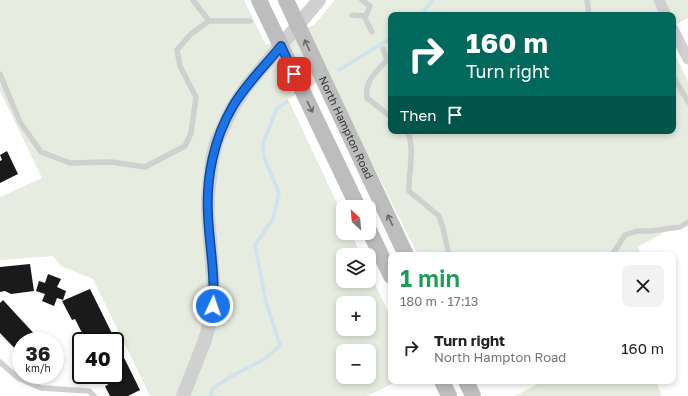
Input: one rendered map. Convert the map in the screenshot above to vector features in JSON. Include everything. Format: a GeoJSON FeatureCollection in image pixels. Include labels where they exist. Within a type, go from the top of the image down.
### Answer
{"type":"FeatureCollection","features":[{"type":"Feature","properties":{"kind":"main road"},"geometry":{"type":"LineString","coordinates":[[259,0],[355,200]]}},
{"type":"Feature","properties":{"kind":"main road","name":"North Hampton Road"},"geometry":{"type":"LineString","coordinates":[[286,0],[405,252]]}},
{"type":"Feature","properties":{"kind":"main road"},"geometry":{"type":"LineString","coordinates":[[374,240],[388,270]]}},
{"type":"Feature","properties":{"kind":"main road"},"geometry":{"type":"LineString","coordinates":[[443,384],[449,396]]}},
{"type":"Feature","properties":{"kind":"main road"},"geometry":{"type":"LineString","coordinates":[[467,384],[473,396]]}},
{"type":"Feature","properties":{"kind":"street"},"geometry":{"type":"LineString","coordinates":[[183,396],[205,340],[211,318],[214,293],[208,195],[212,160],[217,140],[233,107],[246,87],[319,0]]}},
{"type":"Feature","properties":{"kind":"street"},"geometry":{"type":"LineString","coordinates":[[659,0],[665,12]]}},
{"type":"Feature","properties":{"kind":"street"},"geometry":{"type":"LineString","coordinates":[[676,34],[688,59]]}},
{"type":"Feature","properties":{"kind":"lane"},"geometry":{"type":"LineString","coordinates":[[193,0],[209,21]]}},
{"type":"Feature","properties":{"kind":"lane"},"geometry":{"type":"LineString","coordinates":[[362,0],[370,6],[365,18],[372,32]]}},
{"type":"Feature","properties":{"kind":"lane"},"geometry":{"type":"LineString","coordinates":[[587,0],[589,12]]}},
{"type":"Feature","properties":{"kind":"lane"},"geometry":{"type":"LineString","coordinates":[[352,15],[365,16]]}},
{"type":"Feature","properties":{"kind":"lane"},"geometry":{"type":"LineString","coordinates":[[0,74],[20,122],[41,152],[70,163],[111,162],[145,167],[185,146],[191,133],[196,97],[180,66],[177,50],[191,34],[209,21],[250,21]]}},
{"type":"Feature","properties":{"kind":"lane"},"geometry":{"type":"LineString","coordinates":[[383,48],[387,60],[369,80],[366,90],[367,98],[388,115]]}},
{"type":"Feature","properties":{"kind":"lane"},"geometry":{"type":"LineString","coordinates":[[676,81],[688,102]]}},
{"type":"Feature","properties":{"kind":"lane"},"geometry":{"type":"LineString","coordinates":[[408,134],[412,151],[409,191],[439,216],[448,252]]}},
{"type":"Feature","properties":{"kind":"lane"},"geometry":{"type":"LineString","coordinates":[[614,252],[625,235],[637,231],[650,231],[680,227],[688,222]]}},
{"type":"Feature","properties":{"kind":"lane"},"geometry":{"type":"LineString","coordinates":[[0,362],[18,378],[41,388],[89,391],[94,396]]}},
{"type":"Feature","properties":{"kind":"shaded area"},"geometry":{"type":"Polygon","coordinates":[[[0,0],[244,0],[266,45],[314,25],[335,0],[688,0],[688,18],[676,24],[676,12],[388,12],[388,134],[676,134],[676,57],[688,81],[688,219],[638,247],[640,252],[416,252],[328,76],[288,99],[336,201],[336,240],[354,240],[358,248],[336,248],[336,288],[376,288],[376,286],[388,312],[388,384],[392,384],[367,396],[150,396],[124,343],[124,332],[119,332],[93,279],[61,266],[53,256],[0,260],[0,197],[42,178],[0,91],[0,0]]]}},
{"type":"Feature","properties":{"kind":"shaded area"},"geometry":{"type":"Polygon","coordinates":[[[537,384],[657,384],[662,396],[515,396],[537,384]]]}},
{"type":"Feature","properties":{"kind":"building"},"geometry":{"type":"Polygon","coordinates":[[[7,151],[18,174],[0,183],[0,161],[2,160],[0,155],[7,151]]]}},
{"type":"Feature","properties":{"kind":"building"},"geometry":{"type":"Polygon","coordinates":[[[30,264],[34,291],[11,294],[5,291],[0,292],[0,267],[30,264]]]}},
{"type":"Feature","properties":{"kind":"building"},"geometry":{"type":"Polygon","coordinates":[[[48,274],[61,279],[57,287],[66,291],[63,300],[57,298],[54,306],[42,301],[45,294],[36,291],[39,281],[45,283],[48,274]]]}},
{"type":"Feature","properties":{"kind":"building"},"geometry":{"type":"Polygon","coordinates":[[[90,289],[111,332],[82,332],[75,319],[72,320],[62,301],[90,289]]]}},
{"type":"Feature","properties":{"kind":"building"},"geometry":{"type":"Polygon","coordinates":[[[3,300],[33,332],[12,332],[12,346],[0,333],[0,303],[3,300]]]}},
{"type":"Feature","properties":{"kind":"building"},"geometry":{"type":"Polygon","coordinates":[[[124,358],[140,390],[128,396],[110,396],[105,386],[124,384],[124,358]]]}},
{"type":"Feature","properties":{"kind":"waterway"},"geometry":{"type":"LineString","coordinates":[[423,12],[433,0]]}},
{"type":"Feature","properties":{"kind":"waterway"},"geometry":{"type":"LineString","coordinates":[[339,70],[388,40]]}},
{"type":"Feature","properties":{"kind":"waterway"},"geometry":{"type":"LineString","coordinates":[[210,396],[213,388],[265,359],[280,345],[266,302],[255,245],[273,219],[279,193],[264,157],[263,144],[277,108],[287,102]]}},
{"type":"Feature","properties":{"kind":"route"},"geometry":{"type":"LineString","coordinates":[[213,306],[214,284],[208,214],[208,195],[212,160],[217,140],[233,107],[246,87],[281,46],[294,74]]}}]}
